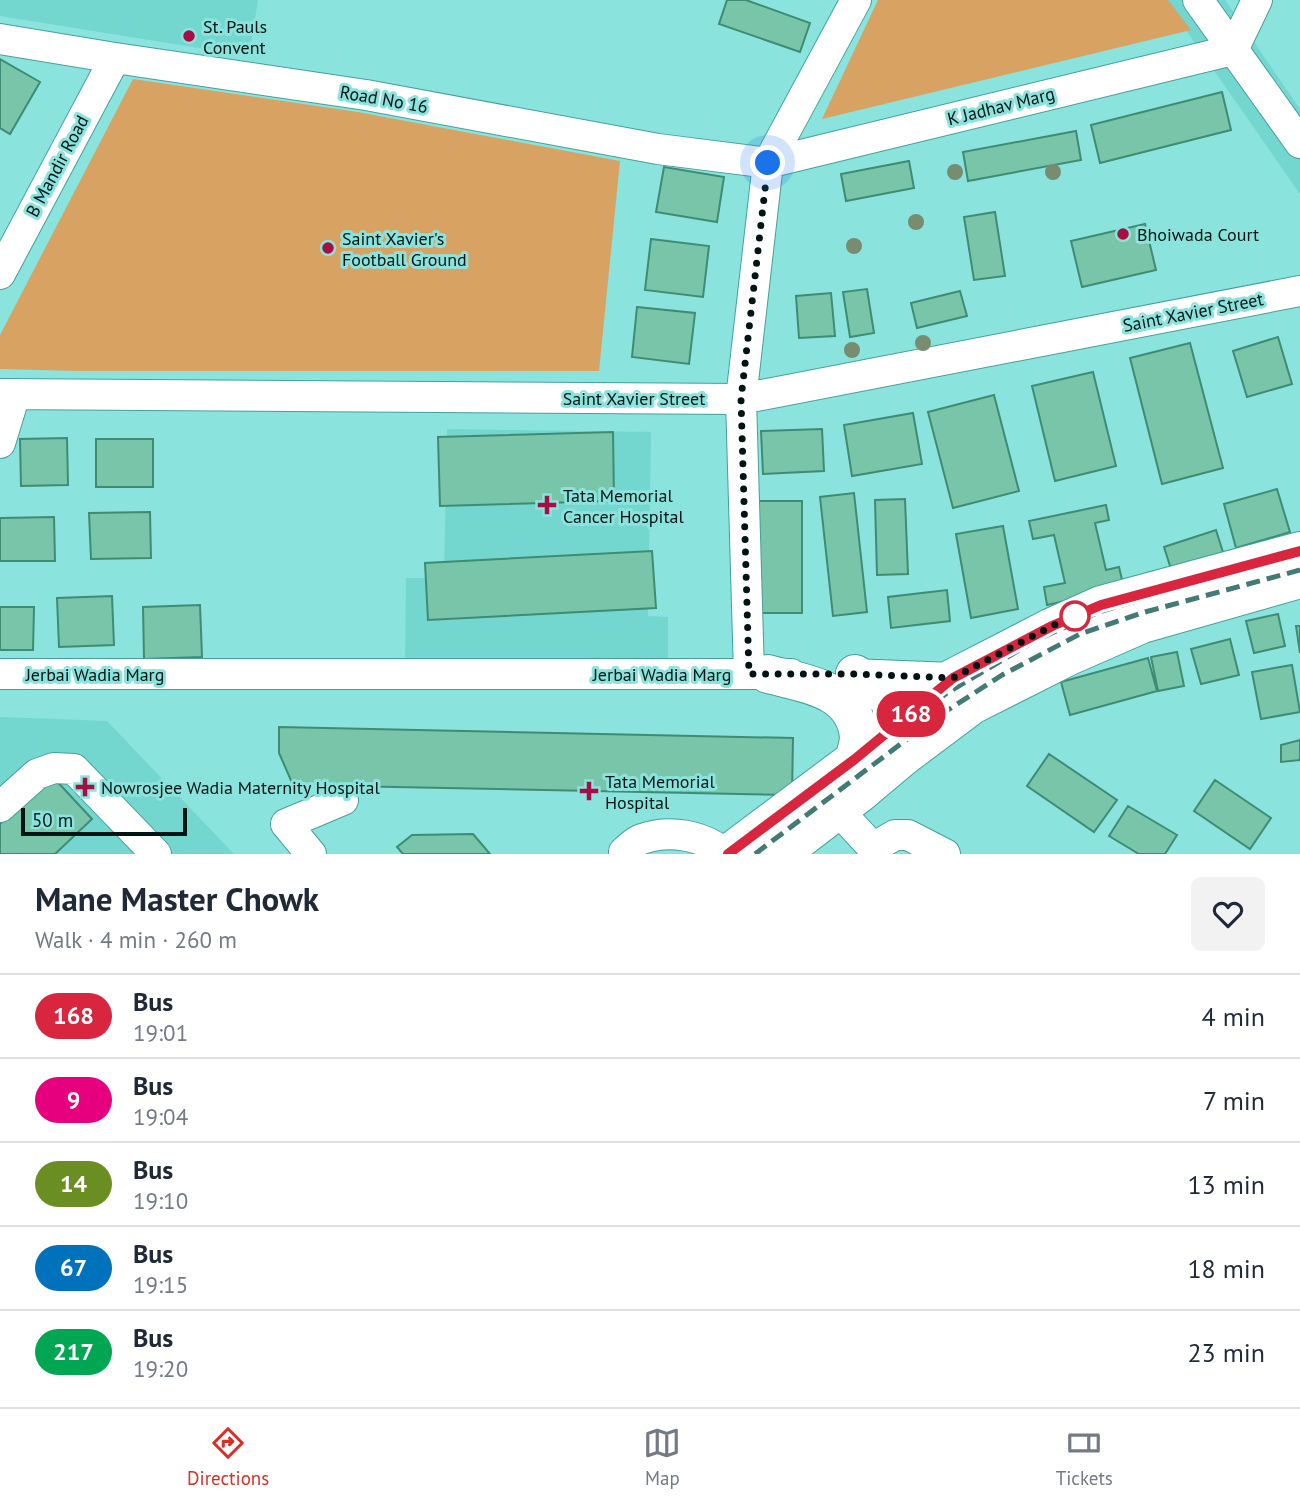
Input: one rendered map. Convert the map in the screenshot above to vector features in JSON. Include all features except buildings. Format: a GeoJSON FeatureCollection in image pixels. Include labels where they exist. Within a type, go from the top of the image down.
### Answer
{"type":"FeatureCollection","features":[{"type":"Feature","properties":{"kind":"main road"},"geometry":{"type":"LineString","coordinates":[[780,854],[900,741],[1052,626],[1101,605],[1300,551]]}},
{"type":"Feature","properties":{"kind":"main road","name":"Jerbai Wadia Marg"},"geometry":{"type":"LineString","coordinates":[[962,692],[1069,656],[1142,624],[1300,579]]}},
{"type":"Feature","properties":{"kind":"main road"},"geometry":{"type":"LineString","coordinates":[[759,674],[807,684],[834,695],[847,704],[854,715],[859,740],[851,788]]}},
{"type":"Feature","properties":{"kind":"main road"},"geometry":{"type":"LineString","coordinates":[[855,674],[890,699],[900,741]]}},
{"type":"Feature","properties":{"kind":"main road"},"geometry":{"type":"LineString","coordinates":[[727,854],[851,788]]}},
{"type":"Feature","properties":{"kind":"street"},"geometry":{"type":"LineString","coordinates":[[759,674],[741,399],[768,163],[856,0]]}},
{"type":"Feature","properties":{"kind":"street"},"geometry":{"type":"LineString","coordinates":[[1198,0],[1300,143]]}},
{"type":"Feature","properties":{"kind":"street"},"geometry":{"type":"LineString","coordinates":[[1233,50],[1257,0]]}},
{"type":"Feature","properties":{"kind":"street","name":"Road No 16"},"geometry":{"type":"LineString","coordinates":[[0,39],[366,95],[658,149],[768,163]]}},
{"type":"Feature","properties":{"kind":"street","name":"K Jadhav Marg"},"geometry":{"type":"LineString","coordinates":[[768,163],[1233,50]]}},
{"type":"Feature","properties":{"kind":"street","name":"B Mandir Road"},"geometry":{"type":"LineString","coordinates":[[0,274],[115,58]]}},
{"type":"Feature","properties":{"kind":"street","name":"Saint Xavier Street"},"geometry":{"type":"LineString","coordinates":[[7,394],[741,399],[1300,291]]}},
{"type":"Feature","properties":{"kind":"street"},"geometry":{"type":"LineString","coordinates":[[0,443],[7,394]]}},
{"type":"Feature","properties":{"kind":"street","name":"Jerbai Wadia Marg"},"geometry":{"type":"LineString","coordinates":[[0,674],[855,674],[962,692]]}},
{"type":"Feature","properties":{"kind":"street"},"geometry":{"type":"LineString","coordinates":[[0,807],[37,774],[54,768],[74,769],[156,854]]}},
{"type":"Feature","properties":{"kind":"street"},"geometry":{"type":"LineString","coordinates":[[851,788],[875,851],[895,835],[908,835],[945,854]]}},
{"type":"Feature","properties":{"kind":"street"},"geometry":{"type":"LineString","coordinates":[[311,854],[286,824],[343,800]]}},
{"type":"Feature","properties":{"kind":"street"},"geometry":{"type":"LineString","coordinates":[[624,854],[639,839],[660,834],[688,835],[727,854]]}},
{"type":"Feature","properties":{"kind":"shaded area","name":"St. Pauls Convent"},"geometry":{"type":"Polygon","coordinates":[[[0,0],[258,0],[249,56],[0,16],[0,0]]]}},
{"type":"Feature","properties":{"kind":"shaded area"},"geometry":{"type":"Polygon","coordinates":[[[878,0],[1168,0],[1191,30],[822,119],[878,0]]]}},
{"type":"Feature","properties":{"kind":"shaded area"},"geometry":{"type":"Polygon","coordinates":[[[1165,0],[1225,0],[1300,109],[1300,194],[1165,0]]]}},
{"type":"Feature","properties":{"kind":"shaded area","name":"Saint Xavier's Football Ground"},"geometry":{"type":"Polygon","coordinates":[[[133,79],[358,112],[620,161],[599,371],[0,369],[0,335],[133,79]]]}},
{"type":"Feature","properties":{"kind":"shaded area","name":"Tata Memorial Cancer Hospital"},"geometry":{"type":"Polygon","coordinates":[[[447,429],[651,432],[648,616],[668,617],[668,673],[405,668],[406,578],[444,578],[447,429]]]}},
{"type":"Feature","properties":{"kind":"shaded area","name":"Nowrosjee Wadia Maternity Hospital"},"geometry":{"type":"Polygon","coordinates":[[[0,717],[107,721],[234,854],[0,854],[0,717]]]}},
{"type":"Feature","properties":{"kind":"railway"},"geometry":{"type":"LineString","coordinates":[[735,854],[947,693],[1036,640],[1099,612],[1300,556]]}},
{"type":"Feature","properties":{"kind":"railway"},"geometry":{"type":"LineString","coordinates":[[755,854],[931,721],[1002,675],[1080,634],[1145,612],[1300,570]]}},
{"type":"Feature","properties":{"kind":"bus line","name":"168"},"geometry":{"type":"LineString","coordinates":[[728,854],[896,727],[953,678],[1052,626],[1101,605],[1300,551]]}},
{"type":"Feature","properties":{"kind":"place","name":"St. Pauls Convent"},"geometry":{"type":"Point","coordinates":[189,36]}},
{"type":"Feature","properties":{"kind":"place","name":"Bhoiwada Court"},"geometry":{"type":"Point","coordinates":[1123,234]}},
{"type":"Feature","properties":{"kind":"place","name":"Saint Xavier's Football Ground"},"geometry":{"type":"Point","coordinates":[328,248]}},
{"type":"Feature","properties":{"kind":"place","name":"Tata Memorial Cancer Hospital"},"geometry":{"type":"Point","coordinates":[547,505]}},
{"type":"Feature","properties":{"kind":"place","name":"Nowrosjee Wadia Maternity Hospital"},"geometry":{"type":"Point","coordinates":[85,787]}},
{"type":"Feature","properties":{"kind":"place","name":"Tata Memorial Hospital"},"geometry":{"type":"Point","coordinates":[589,791]}},
{"type":"Feature","properties":{"kind":"route"},"geometry":{"type":"LineString","coordinates":[[768,163],[741,399],[749,674],[953,678],[1075,616]]}}]}
